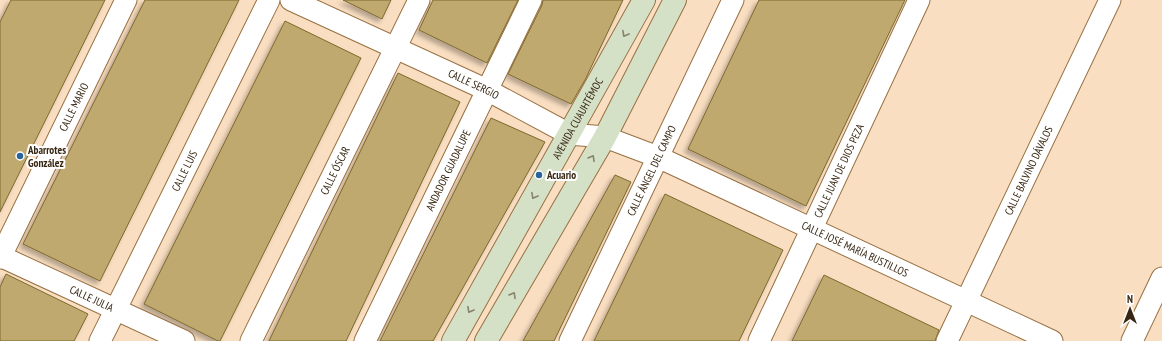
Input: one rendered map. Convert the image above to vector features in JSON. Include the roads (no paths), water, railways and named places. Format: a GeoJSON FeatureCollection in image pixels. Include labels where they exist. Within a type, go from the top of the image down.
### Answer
{"type":"FeatureCollection","features":[{"type":"Feature","properties":{"kind":"street","name":"CALLE MARIO"},"geometry":{"type":"LineString","coordinates":[[0,256],[126,0]]}},
{"type":"Feature","properties":{"kind":"street","name":"CALLE LUIS"},"geometry":{"type":"LineString","coordinates":[[100,341],[269,0]]}},
{"type":"Feature","properties":{"kind":"street","name":"CALLE SERGIO"},"geometry":{"type":"LineString","coordinates":[[291,0],[487,90],[569,134],[605,137],[658,157]]}},
{"type":"Feature","properties":{"kind":"street","name":"CALLE ÓSCAR"},"geometry":{"type":"LineString","coordinates":[[251,341],[420,0]]}},
{"type":"Feature","properties":{"kind":"street","name":"ANDADOR GUADALUPE"},"geometry":{"type":"LineString","coordinates":[[365,341],[531,0]]}},
{"type":"Feature","properties":{"kind":"street","name":"AVENIDA CUAUHTÉMOC"},"geometry":{"type":"LineString","coordinates":[[453,341],[644,0]]}},
{"type":"Feature","properties":{"kind":"street"},"geometry":{"type":"LineString","coordinates":[[486,341],[605,137],[676,0]]}},
{"type":"Feature","properties":{"kind":"street","name":"CALLE ÁNGEL DEL CAMPO"},"geometry":{"type":"LineString","coordinates":[[570,341],[733,0]]}},
{"type":"Feature","properties":{"kind":"street","name":"CALLE JUAN DE DIOS PEZA"},"geometry":{"type":"LineString","coordinates":[[759,341],[919,0]]}},
{"type":"Feature","properties":{"kind":"street","name":"CALLE BALVINO DÁVALOS"},"geometry":{"type":"LineString","coordinates":[[947,341],[1110,0]]}},
{"type":"Feature","properties":{"kind":"street","name":"CALLE JOSÉ MARÍA BUSTILLOS"},"geometry":{"type":"LineString","coordinates":[[658,157],[1052,341]]}},
{"type":"Feature","properties":{"kind":"street","name":"CALLE JULIA"},"geometry":{"type":"LineString","coordinates":[[0,256],[184,341]]}},
{"type":"Feature","properties":{"kind":"street"},"geometry":{"type":"LineString","coordinates":[[1132,341],[1162,278]]}},
{"type":"Feature","properties":{"kind":"place","name":"Abarrotes González"},"geometry":{"type":"Point","coordinates":[20,156]}},
{"type":"Feature","properties":{"kind":"place","name":"Acuario"},"geometry":{"type":"Point","coordinates":[539,175]}}]}
